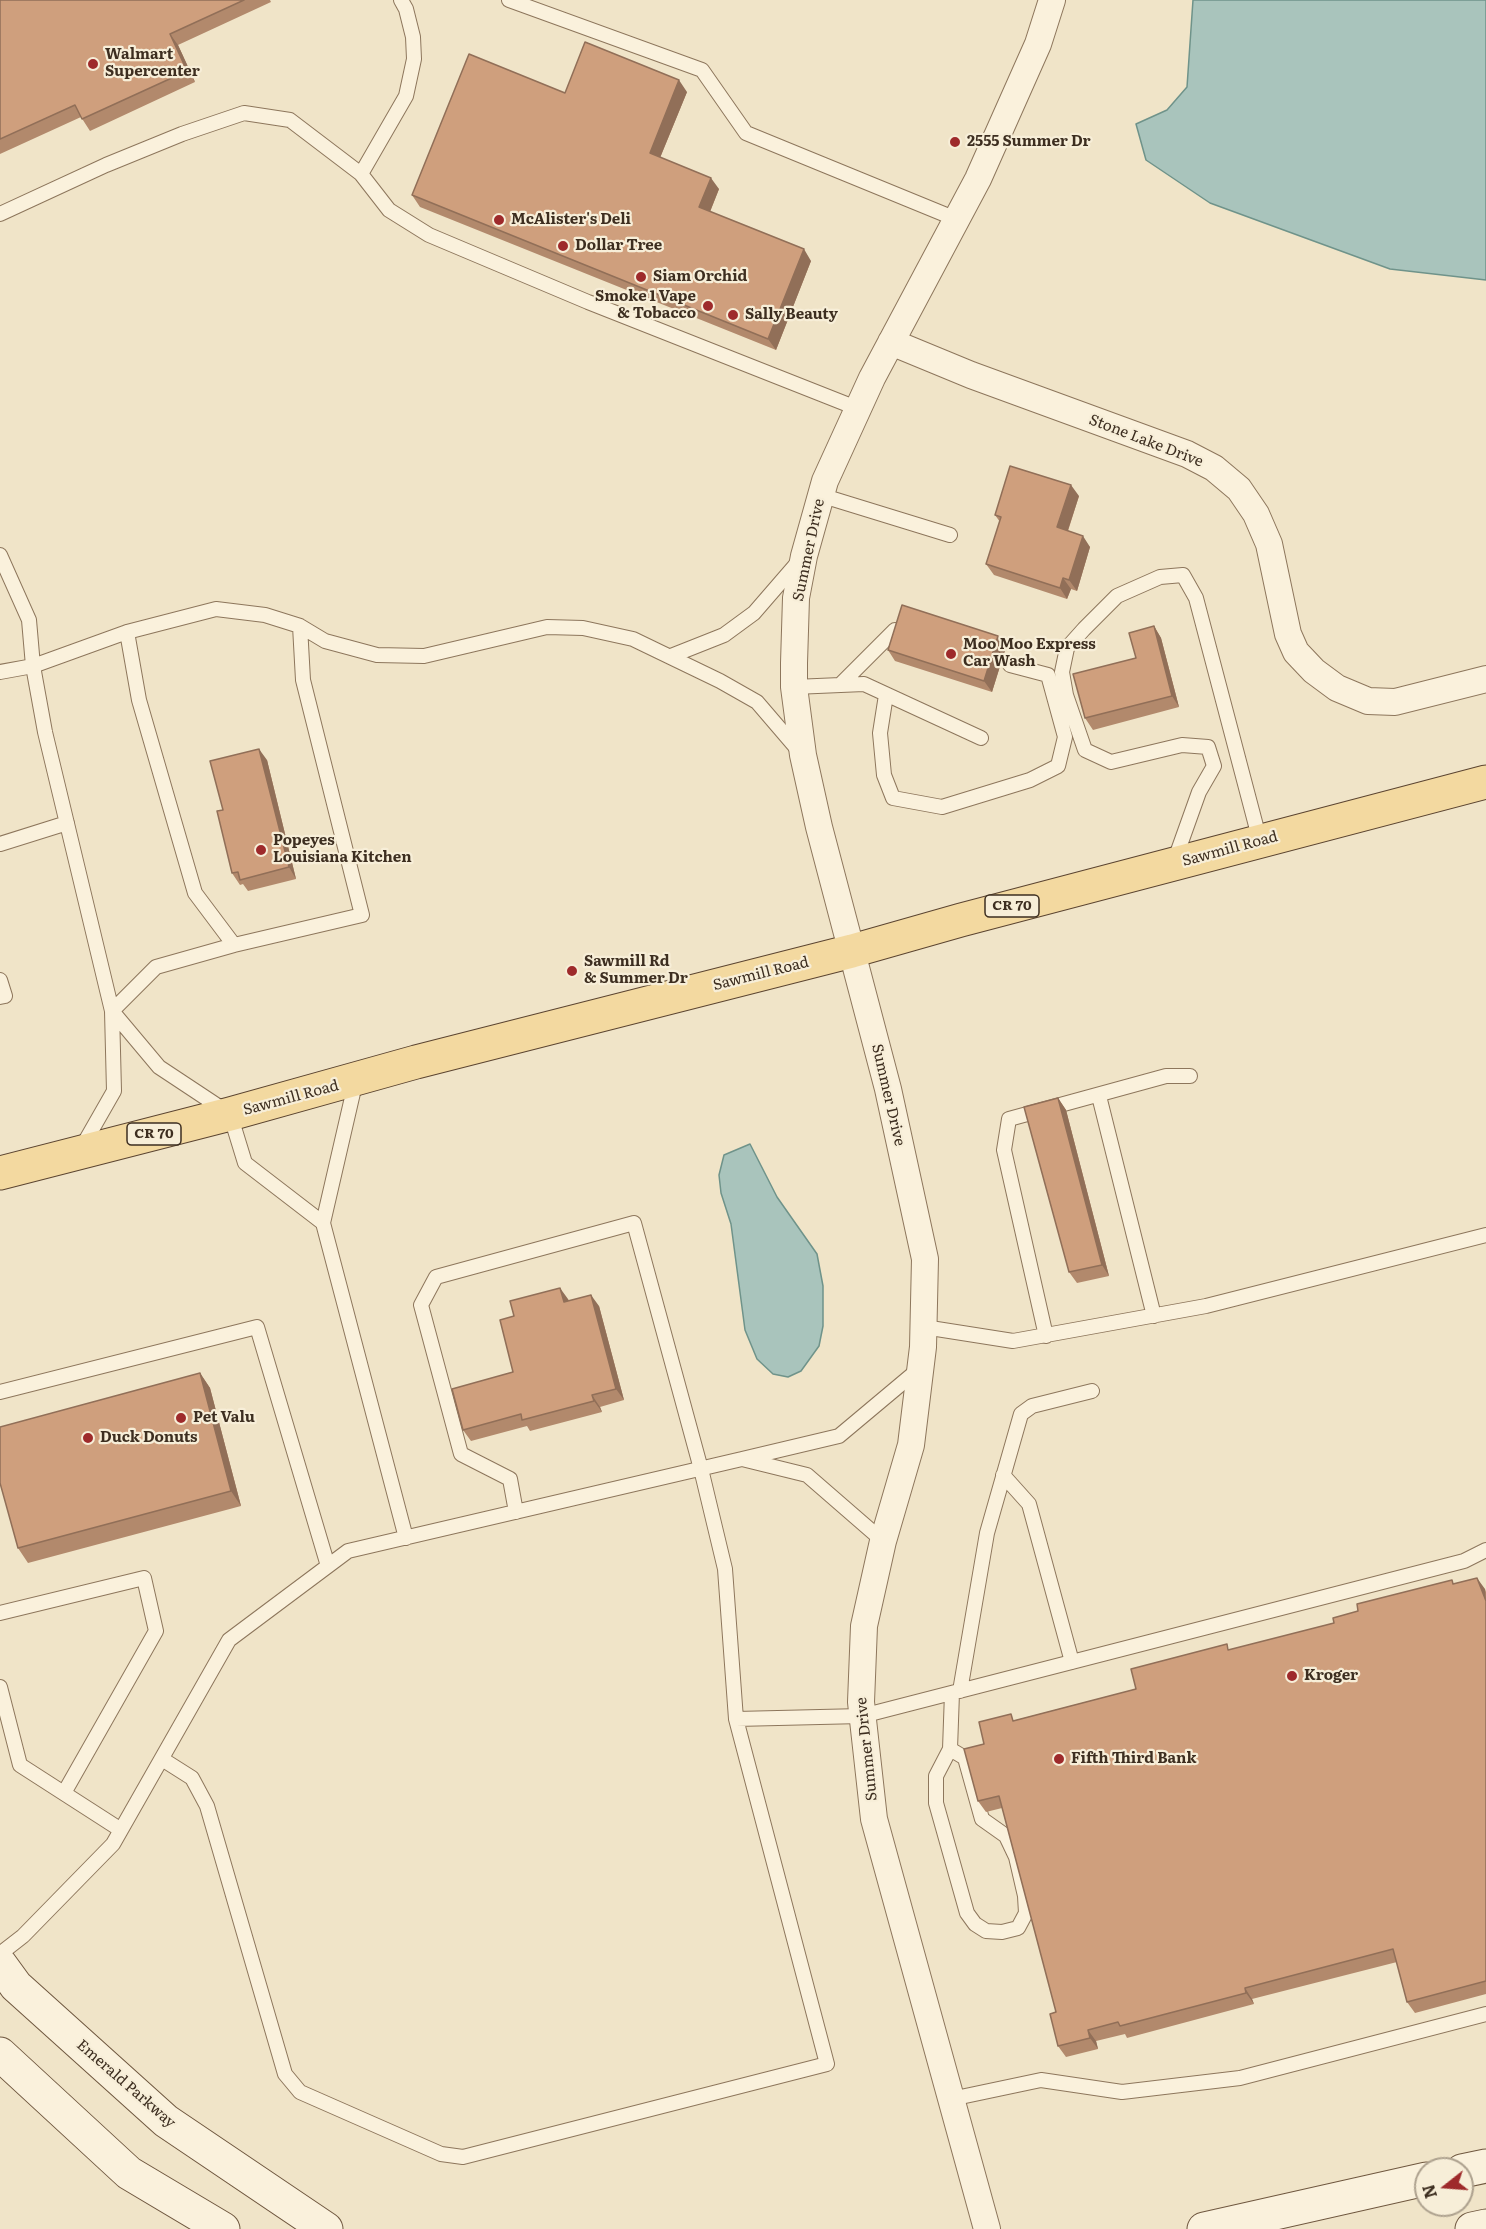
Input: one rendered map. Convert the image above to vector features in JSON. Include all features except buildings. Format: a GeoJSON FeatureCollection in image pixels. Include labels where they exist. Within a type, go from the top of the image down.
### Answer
{"type":"FeatureCollection","features":[{"type":"Feature","properties":{"kind":"main road","name":"Sawmill Road"},"geometry":{"type":"LineString","coordinates":[[0,1173],[230,1114],[426,1060],[852,951],[961,920],[1486,782]]}},
{"type":"Feature","properties":{"kind":"main road","name":"Emerald Parkway"},"geometry":{"type":"LineString","coordinates":[[0,1964],[16,1986],[166,2121],[326,2229]]}},
{"type":"Feature","properties":{"kind":"main road"},"geometry":{"type":"LineString","coordinates":[[0,2054],[129,2173],[223,2229]]}},
{"type":"Feature","properties":{"kind":"main road"},"geometry":{"type":"LineString","coordinates":[[1204,2229],[1414,2182]]}},
{"type":"Feature","properties":{"kind":"main road"},"geometry":{"type":"LineString","coordinates":[[1472,2229],[1486,2226]]}},
{"type":"Feature","properties":{"kind":"street","name":"Summer Drive"},"geometry":{"type":"LineString","coordinates":[[987,2229],[874,1820],[861,1702],[864,1626],[883,1541],[911,1445],[921,1368],[925,1259],[888,1089],[819,827],[803,756],[794,687],[796,598],[820,495],[872,378],[978,179],[1038,44],[1052,0]]}},
{"type":"Feature","properties":{"kind":"street","name":"Stone Lake Drive"},"geometry":{"type":"LineString","coordinates":[[891,342],[971,375],[1187,454],[1215,468],[1239,489],[1256,514],[1269,544],[1288,634],[1296,652],[1314,671],[1337,688],[1368,701],[1395,702],[1486,679]]}},
{"type":"Feature","properties":{"kind":"lane"},"geometry":{"type":"LineString","coordinates":[[361,174],[406,96],[414,59],[413,37],[406,9],[401,0]]}},
{"type":"Feature","properties":{"kind":"lane"},"geometry":{"type":"LineString","coordinates":[[509,0],[702,70],[746,133],[956,219]]}},
{"type":"Feature","properties":{"kind":"lane"},"geometry":{"type":"LineString","coordinates":[[0,214],[106,165],[182,134],[244,113],[290,120],[361,174],[389,210],[429,235],[588,302],[859,410]]}},
{"type":"Feature","properties":{"kind":"lane"},"geometry":{"type":"LineString","coordinates":[[820,495],[950,535]]}},
{"type":"Feature","properties":{"kind":"lane"},"geometry":{"type":"LineString","coordinates":[[0,555],[29,620],[33,666],[45,732],[112,1011],[114,1091],[78,1154]]}},
{"type":"Feature","properties":{"kind":"lane"},"geometry":{"type":"LineString","coordinates":[[671,656],[724,635],[754,613],[804,556]]}},
{"type":"Feature","properties":{"kind":"lane"},"geometry":{"type":"LineString","coordinates":[[1173,864],[1199,792],[1214,766],[1208,747],[1182,744],[1111,762],[1085,750],[1066,695],[1062,672],[1067,648],[1118,596],[1160,577],[1183,575],[1196,598],[1260,841]]}},
{"type":"Feature","properties":{"kind":"lane"},"geometry":{"type":"LineString","coordinates":[[0,672],[33,666],[127,632],[216,609],[265,615],[300,626],[325,641],[377,655],[424,656],[547,627],[583,628],[633,639],[671,656],[756,702],[803,756]]}},
{"type":"Feature","properties":{"kind":"lane"},"geometry":{"type":"LineString","coordinates":[[112,1011],[156,967],[234,945],[362,915],[303,680],[300,626]]}},
{"type":"Feature","properties":{"kind":"lane"},"geometry":{"type":"LineString","coordinates":[[840,684],[895,630]]}},
{"type":"Feature","properties":{"kind":"lane"},"geometry":{"type":"LineString","coordinates":[[127,632],[139,700],[195,894],[234,945]]}},
{"type":"Feature","properties":{"kind":"lane"},"geometry":{"type":"LineString","coordinates":[[886,695],[880,733],[884,775],[893,798],[942,807],[1030,780],[1058,766],[1065,737],[1048,675],[1010,665]]}},
{"type":"Feature","properties":{"kind":"lane"},"geometry":{"type":"LineString","coordinates":[[794,687],[864,684],[981,738]]}},
{"type":"Feature","properties":{"kind":"lane"},"geometry":{"type":"LineString","coordinates":[[0,844],[67,823]]}},
{"type":"Feature","properties":{"kind":"lane"},"geometry":{"type":"LineString","coordinates":[[0,980],[5,996],[0,997]]}},
{"type":"Feature","properties":{"kind":"lane"},"geometry":{"type":"LineString","coordinates":[[112,1011],[159,1067],[230,1114],[245,1163],[323,1223]]}},
{"type":"Feature","properties":{"kind":"lane"},"geometry":{"type":"LineString","coordinates":[[1046,1336],[1004,1150],[1009,1119],[1166,1076],[1190,1076]]}},
{"type":"Feature","properties":{"kind":"lane"},"geometry":{"type":"LineString","coordinates":[[356,1080],[323,1223],[406,1538]]}},
{"type":"Feature","properties":{"kind":"lane"},"geometry":{"type":"LineString","coordinates":[[1099,1096],[1154,1316]]}},
{"type":"Feature","properties":{"kind":"lane"},"geometry":{"type":"LineString","coordinates":[[162,1759],[192,1778],[207,1806],[285,2074],[300,2092],[441,2154],[463,2157],[827,2064],[736,1719],[725,1569],[701,1469],[634,1223],[436,1277],[421,1305],[461,1454],[510,1479],[516,1512]]}},
{"type":"Feature","properties":{"kind":"lane"},"geometry":{"type":"LineString","coordinates":[[924,1327],[1013,1341],[1046,1336],[1206,1306],[1486,1235]]}},
{"type":"Feature","properties":{"kind":"lane"},"geometry":{"type":"LineString","coordinates":[[0,1392],[257,1327],[328,1566]]}},
{"type":"Feature","properties":{"kind":"lane"},"geometry":{"type":"LineString","coordinates":[[0,1954],[31,1928],[113,1844],[229,1640],[348,1551],[840,1436],[921,1368]]}},
{"type":"Feature","properties":{"kind":"lane"},"geometry":{"type":"LineString","coordinates":[[950,1749],[965,1758],[982,1819],[1006,1836],[1016,1857],[1026,1913],[1017,1928],[1002,1932],[986,1931],[975,1924],[967,1913],[936,1803],[936,1776],[950,1749],[956,1692],[987,1533],[1021,1414],[1032,1406],[1092,1391]]}},
{"type":"Feature","properties":{"kind":"lane"},"geometry":{"type":"LineString","coordinates":[[742,1459],[807,1475],[883,1541]]}},
{"type":"Feature","properties":{"kind":"lane"},"geometry":{"type":"LineString","coordinates":[[1003,1475],[1029,1504],[1072,1662]]}},
{"type":"Feature","properties":{"kind":"lane"},"geometry":{"type":"LineString","coordinates":[[736,1719],[862,1716],[1464,1561],[1486,1550]]}},
{"type":"Feature","properties":{"kind":"lane"},"geometry":{"type":"LineString","coordinates":[[0,1613],[144,1578],[156,1631],[64,1793]]}},
{"type":"Feature","properties":{"kind":"lane"},"geometry":{"type":"LineString","coordinates":[[0,1687],[20,1765],[120,1830]]}},
{"type":"Feature","properties":{"kind":"lane"},"geometry":{"type":"LineString","coordinates":[[951,2099],[1041,2080],[1122,2092],[1240,2078],[1486,2014]]}},
{"type":"Feature","properties":{"kind":"water"},"geometry":{"type":"Polygon","coordinates":[[[1193,0],[1486,0],[1486,280],[1390,269],[1210,203],[1146,160],[1136,124],[1167,110],[1187,87],[1193,0]]]}},
{"type":"Feature","properties":{"kind":"water"},"geometry":{"type":"Polygon","coordinates":[[[750,1144],[777,1197],[817,1254],[823,1286],[823,1326],[819,1346],[801,1371],[788,1377],[773,1374],[757,1359],[745,1330],[731,1224],[721,1193],[719,1175],[724,1155],[750,1144]]]}},
{"type":"Feature","properties":{"kind":"place","name":"Walmart Supercenter"},"geometry":{"type":"Point","coordinates":[93,64]}},
{"type":"Feature","properties":{"kind":"place","name":"2555 Summer Dr"},"geometry":{"type":"Point","coordinates":[955,142]}},
{"type":"Feature","properties":{"kind":"place","name":"McAlister's Deli"},"geometry":{"type":"Point","coordinates":[499,220]}},
{"type":"Feature","properties":{"kind":"place","name":"Dollar Tree"},"geometry":{"type":"Point","coordinates":[563,246]}},
{"type":"Feature","properties":{"kind":"place","name":"Siam Orchid"},"geometry":{"type":"Point","coordinates":[641,277]}},
{"type":"Feature","properties":{"kind":"place","name":"Smoke 1 Vape & Tobacco"},"geometry":{"type":"Point","coordinates":[708,306]}},
{"type":"Feature","properties":{"kind":"place","name":"Sally Beauty"},"geometry":{"type":"Point","coordinates":[733,315]}},
{"type":"Feature","properties":{"kind":"place","name":"Moo Moo Express Car Wash"},"geometry":{"type":"Point","coordinates":[951,654]}},
{"type":"Feature","properties":{"kind":"place","name":"Popeyes Louisiana Kitchen"},"geometry":{"type":"Point","coordinates":[261,850]}},
{"type":"Feature","properties":{"kind":"place","name":"Sawmill Rd & Summer Dr"},"geometry":{"type":"Point","coordinates":[572,971]}},
{"type":"Feature","properties":{"kind":"place","name":"Pet Valu"},"geometry":{"type":"Point","coordinates":[181,1418]}},
{"type":"Feature","properties":{"kind":"place","name":"Duck Donuts"},"geometry":{"type":"Point","coordinates":[88,1438]}},
{"type":"Feature","properties":{"kind":"place","name":"Kroger"},"geometry":{"type":"Point","coordinates":[1292,1676]}},
{"type":"Feature","properties":{"kind":"place","name":"Fifth Third Bank"},"geometry":{"type":"Point","coordinates":[1059,1759]}}]}
